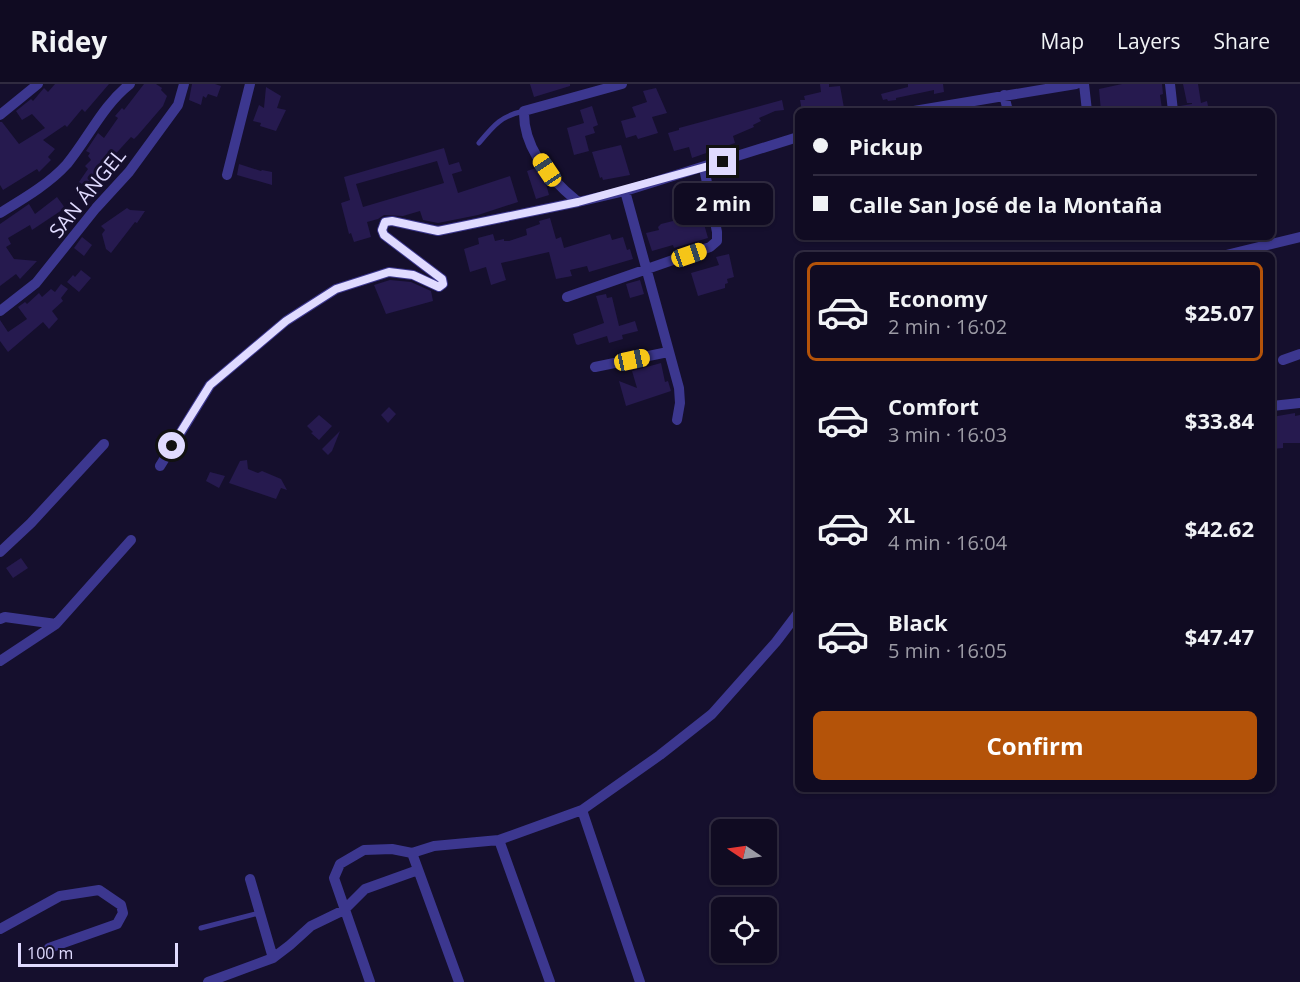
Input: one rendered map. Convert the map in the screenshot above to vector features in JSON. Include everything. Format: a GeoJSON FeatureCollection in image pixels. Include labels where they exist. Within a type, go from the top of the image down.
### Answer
{"type":"FeatureCollection","features":[{"type":"Feature","properties":{"kind":"street"},"geometry":{"type":"LineString","coordinates":[[0,115],[38,84]]}},
{"type":"Feature","properties":{"kind":"street"},"geometry":{"type":"LineString","coordinates":[[0,213],[33,193],[66,164],[97,120],[120,92],[130,84]]}},
{"type":"Feature","properties":{"kind":"street","name":"SAN ÁNGEL"},"geometry":{"type":"LineString","coordinates":[[0,311],[36,283],[96,208],[129,172],[178,105],[184,84]]}},
{"type":"Feature","properties":{"kind":"street"},"geometry":{"type":"LineString","coordinates":[[227,175],[250,84]]}},
{"type":"Feature","properties":{"kind":"street"},"geometry":{"type":"LineString","coordinates":[[578,202],[555,183],[538,157],[524,127],[524,111],[622,84]]}},
{"type":"Feature","properties":{"kind":"street"},"geometry":{"type":"LineString","coordinates":[[932,108],[1076,84]]}},
{"type":"Feature","properties":{"kind":"street"},"geometry":{"type":"LineString","coordinates":[[1084,84],[1087,108]]}},
{"type":"Feature","properties":{"kind":"street"},"geometry":{"type":"LineString","coordinates":[[1170,84],[1173,108]]}},
{"type":"Feature","properties":{"kind":"street"},"geometry":{"type":"LineString","coordinates":[[1004,95],[1007,108]]}},
{"type":"Feature","properties":{"kind":"street"},"geometry":{"type":"LineString","coordinates":[[160,466],[210,385],[296,314],[336,289],[389,272],[413,275],[439,287],[443,284],[442,279],[384,235],[382,230],[385,222],[392,221],[438,231],[625,190],[795,139]]}},
{"type":"Feature","properties":{"kind":"street"},"geometry":{"type":"LineString","coordinates":[[567,297],[710,248],[717,241],[717,232],[704,168]]}},
{"type":"Feature","properties":{"kind":"street"},"geometry":{"type":"LineString","coordinates":[[625,190],[679,388],[680,403],[677,420]]}},
{"type":"Feature","properties":{"kind":"street"},"geometry":{"type":"LineString","coordinates":[[1238,252],[1300,237]]}},
{"type":"Feature","properties":{"kind":"street"},"geometry":{"type":"LineString","coordinates":[[595,368],[668,352]]}},
{"type":"Feature","properties":{"kind":"street"},"geometry":{"type":"LineString","coordinates":[[1282,360],[1300,354]]}},
{"type":"Feature","properties":{"kind":"street"},"geometry":{"type":"LineString","coordinates":[[1275,406],[1300,403]]}},
{"type":"Feature","properties":{"kind":"street"},"geometry":{"type":"LineString","coordinates":[[0,552],[31,523],[104,444]]}},
{"type":"Feature","properties":{"kind":"street"},"geometry":{"type":"LineString","coordinates":[[0,661],[56,624],[131,540]]}},
{"type":"Feature","properties":{"kind":"street"},"geometry":{"type":"LineString","coordinates":[[0,619],[5,617],[56,624]]}},
{"type":"Feature","properties":{"kind":"street"},"geometry":{"type":"LineString","coordinates":[[370,982],[334,878],[340,864],[364,850],[392,849],[412,853],[434,846],[499,840],[582,810],[660,755],[712,714],[776,642],[795,617]]}},
{"type":"Feature","properties":{"kind":"street"},"geometry":{"type":"LineString","coordinates":[[582,810],[640,982]]}},
{"type":"Feature","properties":{"kind":"street"},"geometry":{"type":"LineString","coordinates":[[499,840],[550,982]]}},
{"type":"Feature","properties":{"kind":"street"},"geometry":{"type":"LineString","coordinates":[[412,853],[459,982]]}},
{"type":"Feature","properties":{"kind":"street"},"geometry":{"type":"LineString","coordinates":[[208,982],[273,958],[301,937],[311,926],[344,910],[365,889],[418,870]]}},
{"type":"Feature","properties":{"kind":"street"},"geometry":{"type":"LineString","coordinates":[[250,879],[273,958]]}},
{"type":"Feature","properties":{"kind":"street"},"geometry":{"type":"LineString","coordinates":[[0,929],[60,896],[99,890],[121,905],[123,913],[117,924],[49,948]]}},
{"type":"Feature","properties":{"kind":"lane"},"geometry":{"type":"LineString","coordinates":[[479,143],[495,124],[509,114],[524,111]]}},
{"type":"Feature","properties":{"kind":"lane"},"geometry":{"type":"LineString","coordinates":[[201,928],[259,914]]}},
{"type":"Feature","properties":{"kind":"building"},"geometry":{"type":"Polygon","coordinates":[[[55,84],[109,84],[85,112],[82,109],[67,127],[65,125],[43,140],[55,149],[48,157],[51,160],[39,172],[37,169],[3,190],[0,185],[0,122],[19,144],[45,128],[32,114],[22,120],[16,111],[31,99],[33,101],[44,88],[48,92],[55,84]]]}},
{"type":"Feature","properties":{"kind":"building"},"geometry":{"type":"Polygon","coordinates":[[[144,84],[156,84],[162,88],[161,90],[167,96],[163,106],[138,135],[134,139],[131,137],[110,160],[95,178],[98,180],[91,190],[79,182],[88,169],[85,166],[91,160],[88,156],[90,153],[86,151],[98,133],[104,138],[118,118],[115,116],[122,108],[124,110],[144,84]]]}},
{"type":"Feature","properties":{"kind":"building"},"geometry":{"type":"Polygon","coordinates":[[[192,84],[221,86],[217,97],[208,94],[206,98],[203,96],[201,105],[189,100],[192,84]]]}},
{"type":"Feature","properties":{"kind":"building"},"geometry":{"type":"Polygon","coordinates":[[[530,84],[570,84],[570,86],[534,97],[530,84]]]}},
{"type":"Feature","properties":{"kind":"building"},"geometry":{"type":"Polygon","coordinates":[[[820,84],[829,84],[829,87],[840,86],[844,108],[801,108],[800,100],[805,100],[804,96],[821,92],[820,84]]]}},
{"type":"Feature","properties":{"kind":"building"},"geometry":{"type":"Polygon","coordinates":[[[908,84],[943,84],[944,92],[934,94],[934,90],[896,98],[896,100],[883,100],[881,94],[908,87],[908,84]]]}},
{"type":"Feature","properties":{"kind":"building"},"geometry":{"type":"Polygon","coordinates":[[[1122,84],[1162,84],[1163,94],[1160,95],[1162,108],[1101,108],[1099,89],[1122,84]]]}},
{"type":"Feature","properties":{"kind":"building"},"geometry":{"type":"Polygon","coordinates":[[[1183,84],[1198,84],[1201,103],[1207,101],[1208,108],[1180,108],[1180,106],[1192,104],[1187,103],[1183,84]]]}},
{"type":"Feature","properties":{"kind":"building"},"geometry":{"type":"Polygon","coordinates":[[[266,87],[281,96],[277,108],[286,110],[276,131],[253,121],[259,105],[264,108],[266,87]]]}},
{"type":"Feature","properties":{"kind":"building"},"geometry":{"type":"Polygon","coordinates":[[[656,88],[667,113],[652,117],[658,133],[638,139],[636,135],[626,138],[621,121],[636,117],[632,107],[647,102],[643,91],[656,88]]]}},
{"type":"Feature","properties":{"kind":"building"},"geometry":{"type":"Polygon","coordinates":[[[782,100],[784,110],[759,118],[761,121],[753,125],[754,127],[733,136],[735,143],[692,158],[689,147],[674,151],[668,133],[782,100]]]}},
{"type":"Feature","properties":{"kind":"building"},"geometry":{"type":"Polygon","coordinates":[[[592,106],[598,125],[593,127],[595,133],[585,136],[589,151],[574,155],[567,128],[584,123],[580,110],[592,106]]]}},
{"type":"Feature","properties":{"kind":"building"},"geometry":{"type":"Polygon","coordinates":[[[621,145],[630,175],[603,180],[602,177],[600,178],[592,152],[621,145]]]}},
{"type":"Feature","properties":{"kind":"building"},"geometry":{"type":"Polygon","coordinates":[[[444,148],[449,165],[459,162],[462,171],[452,174],[458,193],[510,176],[518,202],[478,215],[438,223],[423,220],[420,211],[403,216],[384,215],[367,222],[371,237],[354,242],[351,233],[349,234],[341,203],[350,200],[344,177],[444,148]],[[437,161],[356,184],[363,207],[444,183],[437,161]]]}},
{"type":"Feature","properties":{"kind":"building"},"geometry":{"type":"Polygon","coordinates":[[[239,164],[272,172],[272,185],[237,175],[239,164]]]}},
{"type":"Feature","properties":{"kind":"building"},"geometry":{"type":"Polygon","coordinates":[[[536,168],[545,180],[549,195],[536,199],[527,171],[536,168]]]}},
{"type":"Feature","properties":{"kind":"building"},"geometry":{"type":"Polygon","coordinates":[[[753,195],[758,217],[746,214],[727,219],[722,203],[753,195]]]}},
{"type":"Feature","properties":{"kind":"building"},"geometry":{"type":"Polygon","coordinates":[[[57,197],[65,208],[32,230],[30,225],[8,238],[11,244],[6,247],[14,259],[37,261],[20,279],[16,274],[0,286],[0,224],[29,204],[35,214],[57,197]]]}},
{"type":"Feature","properties":{"kind":"building"},"geometry":{"type":"Polygon","coordinates":[[[127,208],[145,211],[111,253],[106,249],[102,234],[105,230],[101,226],[127,208]]]}},
{"type":"Feature","properties":{"kind":"building"},"geometry":{"type":"Polygon","coordinates":[[[697,215],[698,218],[702,217],[708,238],[674,248],[673,245],[652,251],[646,233],[659,230],[658,227],[661,224],[697,215]]]}},
{"type":"Feature","properties":{"kind":"building"},"geometry":{"type":"Polygon","coordinates":[[[550,218],[556,239],[561,237],[564,248],[610,234],[612,240],[623,237],[633,259],[589,272],[587,266],[570,270],[572,276],[556,279],[549,252],[501,263],[506,280],[491,285],[486,267],[470,272],[464,249],[479,244],[478,238],[493,234],[495,241],[504,239],[504,241],[509,241],[527,235],[526,229],[540,224],[539,221],[550,218]]]}},
{"type":"Feature","properties":{"kind":"building"},"geometry":{"type":"Polygon","coordinates":[[[82,237],[92,245],[84,256],[74,248],[82,237]]]}},
{"type":"Feature","properties":{"kind":"building"},"geometry":{"type":"Polygon","coordinates":[[[729,254],[734,277],[727,279],[728,283],[725,284],[725,288],[698,296],[691,273],[719,265],[716,257],[729,254]]]}},
{"type":"Feature","properties":{"kind":"building"},"geometry":{"type":"Polygon","coordinates":[[[81,270],[91,278],[79,292],[67,282],[81,270]]]}},
{"type":"Feature","properties":{"kind":"building"},"geometry":{"type":"Polygon","coordinates":[[[390,280],[411,282],[431,291],[433,301],[386,314],[374,285],[390,280]]]}},
{"type":"Feature","properties":{"kind":"building"},"geometry":{"type":"Polygon","coordinates":[[[640,280],[644,294],[630,298],[626,284],[640,280]]]}},
{"type":"Feature","properties":{"kind":"building"},"geometry":{"type":"Polygon","coordinates":[[[61,284],[68,289],[61,298],[63,301],[52,311],[58,319],[49,329],[43,322],[8,352],[0,341],[0,320],[8,332],[27,319],[18,307],[25,302],[27,304],[39,293],[42,297],[51,289],[55,292],[61,284]]]}},
{"type":"Feature","properties":{"kind":"building"},"geometry":{"type":"Polygon","coordinates":[[[606,294],[607,298],[612,297],[619,326],[635,321],[638,331],[622,335],[623,339],[609,343],[607,336],[576,344],[573,334],[604,323],[596,296],[606,294]]]}},
{"type":"Feature","properties":{"kind":"building"},"geometry":{"type":"Polygon","coordinates":[[[661,363],[665,382],[668,381],[671,391],[626,406],[619,381],[637,388],[632,371],[661,363]]]}},
{"type":"Feature","properties":{"kind":"building"},"geometry":{"type":"Polygon","coordinates":[[[389,407],[396,414],[388,423],[381,415],[389,407]]]}},
{"type":"Feature","properties":{"kind":"building"},"geometry":{"type":"Polygon","coordinates":[[[1295,413],[1295,416],[1300,415],[1300,443],[1283,443],[1283,448],[1275,449],[1275,416],[1295,413]]]}},
{"type":"Feature","properties":{"kind":"building"},"geometry":{"type":"Polygon","coordinates":[[[319,415],[332,426],[319,440],[307,426],[319,415]]]}},
{"type":"Feature","properties":{"kind":"building"},"geometry":{"type":"Polygon","coordinates":[[[340,431],[332,451],[328,455],[322,449],[340,431]]]}},
{"type":"Feature","properties":{"kind":"building"},"geometry":{"type":"Polygon","coordinates":[[[247,460],[248,469],[258,473],[262,471],[281,479],[287,490],[281,488],[276,499],[229,483],[240,461],[247,460]]]}},
{"type":"Feature","properties":{"kind":"building"},"geometry":{"type":"Polygon","coordinates":[[[210,472],[225,476],[219,488],[206,481],[210,472]]]}},
{"type":"Feature","properties":{"kind":"building"},"geometry":{"type":"Polygon","coordinates":[[[21,558],[28,568],[13,578],[6,568],[21,558]]]}},
{"type":"Feature","properties":{"kind":"route"},"geometry":{"type":"LineString","coordinates":[[172,446],[210,385],[286,321],[336,289],[389,272],[413,275],[439,287],[443,284],[442,279],[384,235],[382,230],[385,222],[392,221],[438,231],[578,202],[723,162]]}}]}
